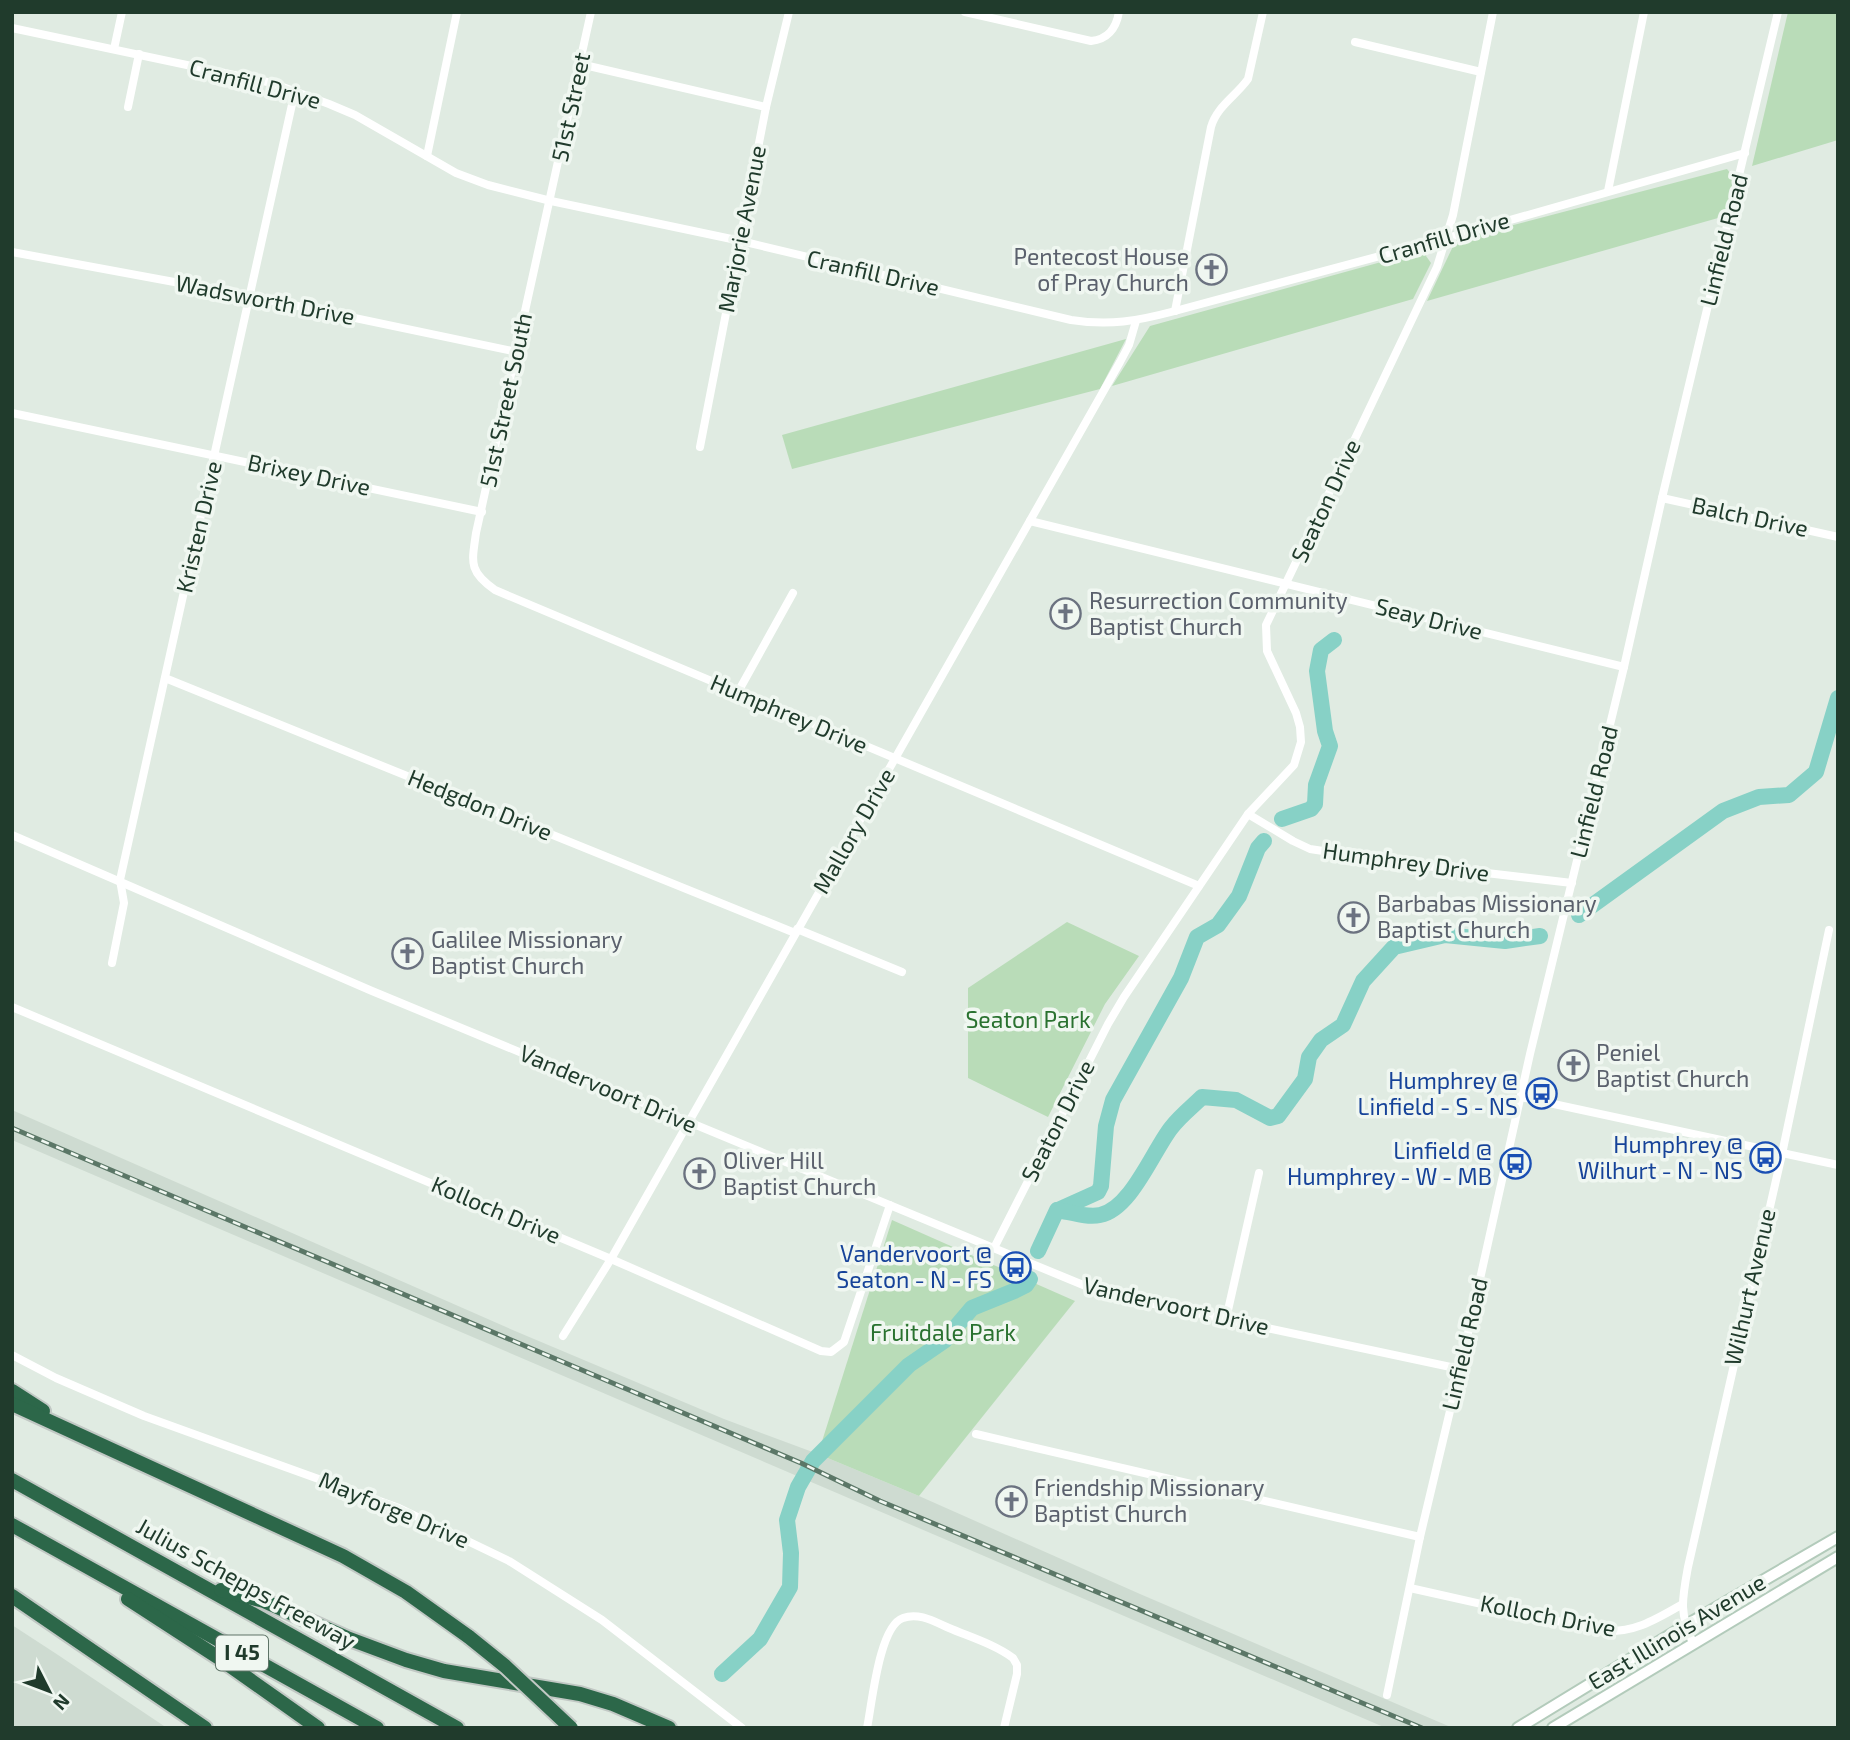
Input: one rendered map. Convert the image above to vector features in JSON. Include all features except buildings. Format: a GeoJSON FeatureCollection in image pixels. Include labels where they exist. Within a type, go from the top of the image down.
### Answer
{"type":"FeatureCollection","features":[{"type":"Feature","properties":{"kind":"highway"},"geometry":{"type":"LineString","coordinates":[[12,1391],[70,1431]]}},
{"type":"Feature","properties":{"kind":"highway"},"geometry":{"type":"LineString","coordinates":[[12,1404],[343,1556],[406,1592],[505,1666],[571,1728]]}},
{"type":"Feature","properties":{"kind":"highway","name":"Julius Schepps Freeway"},"geometry":{"type":"LineString","coordinates":[[12,1480],[457,1728]]}},
{"type":"Feature","properties":{"kind":"highway","name":"I 45"},"geometry":{"type":"LineString","coordinates":[[12,1525],[377,1728]]}},
{"type":"Feature","properties":{"kind":"highway"},"geometry":{"type":"LineString","coordinates":[[107,1577],[122,1594],[318,1728]]}},
{"type":"Feature","properties":{"kind":"highway"},"geometry":{"type":"LineString","coordinates":[[201,1586],[264,1601],[347,1638],[406,1660],[444,1671],[580,1695],[614,1704],[669,1728]]}},
{"type":"Feature","properties":{"kind":"highway"},"geometry":{"type":"LineString","coordinates":[[12,1596],[205,1728]]}},
{"type":"Feature","properties":{"kind":"main road","name":"East Illinois Avenue"},"geometry":{"type":"LineString","coordinates":[[1518,1728],[1685,1626],[1838,1538]]}},
{"type":"Feature","properties":{"kind":"main road","name":"East Illinois Avenue"},"geometry":{"type":"LineString","coordinates":[[1553,1728],[1838,1558]]}},
{"type":"Feature","properties":{"kind":"street"},"geometry":{"type":"LineString","coordinates":[[114,49],[122,12]]}},
{"type":"Feature","properties":{"kind":"street"},"geometry":{"type":"LineString","coordinates":[[426,156],[457,12]]}},
{"type":"Feature","properties":{"kind":"street","name":"51st Street"},"geometry":{"type":"LineString","coordinates":[[551,201],[591,12]]}},
{"type":"Feature","properties":{"kind":"street","name":"Marjorie Avenue"},"geometry":{"type":"LineString","coordinates":[[700,447],[766,107],[789,12]]}},
{"type":"Feature","properties":{"kind":"street"},"geometry":{"type":"LineString","coordinates":[[965,12],[988,15],[1091,41],[1108,36],[1117,23],[1119,12]]}},
{"type":"Feature","properties":{"kind":"street"},"geometry":{"type":"LineString","coordinates":[[1175,311],[1211,127],[1220,107],[1248,79],[1263,12]]}},
{"type":"Feature","properties":{"kind":"street","name":"Seaton Drive"},"geometry":{"type":"LineString","coordinates":[[993,1248],[1108,1024],[1248,814],[1289,771],[1301,742],[1296,713],[1267,651],[1266,625],[1437,267],[1447,238],[1493,12]]}},
{"type":"Feature","properties":{"kind":"street"},"geometry":{"type":"LineString","coordinates":[[1608,191],[1644,12]]}},
{"type":"Feature","properties":{"kind":"street","name":"Linfield Road"},"geometry":{"type":"LineString","coordinates":[[1387,1695],[1420,1537],[1521,1097],[1778,12]]}},
{"type":"Feature","properties":{"kind":"street","name":"Cranfill Drive"},"geometry":{"type":"LineString","coordinates":[[12,28],[272,83],[355,116],[456,173],[488,185],[741,241],[1071,320],[1105,324],[1136,321],[1175,311],[1447,238],[1745,153]]}},
{"type":"Feature","properties":{"kind":"street"},"geometry":{"type":"LineString","coordinates":[[1354,42],[1481,72]]}},
{"type":"Feature","properties":{"kind":"street"},"geometry":{"type":"LineString","coordinates":[[128,107],[139,54]]}},
{"type":"Feature","properties":{"kind":"street"},"geometry":{"type":"LineString","coordinates":[[580,64],[766,107]]}},
{"type":"Feature","properties":{"kind":"street","name":"Kristen Drive"},"geometry":{"type":"LineString","coordinates":[[112,963],[124,903],[120,880],[295,91]]}},
{"type":"Feature","properties":{"kind":"street","name":"51st Street South"},"geometry":{"type":"LineString","coordinates":[[495,590],[475,573],[472,561],[551,201]]}},
{"type":"Feature","properties":{"kind":"street","name":"Wadsworth Drive"},"geometry":{"type":"LineString","coordinates":[[12,253],[250,296],[517,352]]}},
{"type":"Feature","properties":{"kind":"street","name":"Mallory Drive"},"geometry":{"type":"LineString","coordinates":[[563,1335],[611,1259],[1120,362],[1129,345],[1136,321]]}},
{"type":"Feature","properties":{"kind":"street","name":"Brixey Drive"},"geometry":{"type":"LineString","coordinates":[[12,413],[482,512]]}},
{"type":"Feature","properties":{"kind":"street","name":"Balch Drive"},"geometry":{"type":"LineString","coordinates":[[1662,498],[1838,537]]}},
{"type":"Feature","properties":{"kind":"street","name":"Seay Drive"},"geometry":{"type":"LineString","coordinates":[[1030,521],[1624,667]]}},
{"type":"Feature","properties":{"kind":"street","name":"Humphrey Drive"},"geometry":{"type":"LineString","coordinates":[[495,590],[1199,886]]}},
{"type":"Feature","properties":{"kind":"street"},"geometry":{"type":"LineString","coordinates":[[738,692],[793,593]]}},
{"type":"Feature","properties":{"kind":"street","name":"Hedgdon Drive"},"geometry":{"type":"LineString","coordinates":[[165,678],[902,972]]}},
{"type":"Feature","properties":{"kind":"street","name":"Humphrey Drive"},"geometry":{"type":"LineString","coordinates":[[1248,814],[1311,849],[1401,863],[1572,883]]}},
{"type":"Feature","properties":{"kind":"street","name":"Vandervoort Drive"},"geometry":{"type":"LineString","coordinates":[[12,835],[372,991],[1066,1279],[1111,1294],[1460,1368]]}},
{"type":"Feature","properties":{"kind":"street","name":"Wilhurt Avenue"},"geometry":{"type":"LineString","coordinates":[[1693,1643],[1685,1626],[1681,1605],[1829,930]]}},
{"type":"Feature","properties":{"kind":"street","name":"Kolloch Drive"},"geometry":{"type":"LineString","coordinates":[[12,1007],[611,1259],[821,1351],[831,1352],[844,1342],[890,1205]]}},
{"type":"Feature","properties":{"kind":"street"},"geometry":{"type":"LineString","coordinates":[[1521,1097],[1838,1165]]}},
{"type":"Feature","properties":{"kind":"street"},"geometry":{"type":"LineString","coordinates":[[1226,1319],[1259,1173]]}},
{"type":"Feature","properties":{"kind":"street","name":"Mayforge Drive"},"geometry":{"type":"LineString","coordinates":[[12,1354],[56,1378],[144,1416],[399,1508],[509,1561],[602,1620],[742,1728]]}},
{"type":"Feature","properties":{"kind":"street"},"geometry":{"type":"LineString","coordinates":[[975,1434],[1420,1537]]}},
{"type":"Feature","properties":{"kind":"street","name":"Kolloch Drive"},"geometry":{"type":"LineString","coordinates":[[1410,1588],[1602,1631],[1619,1632],[1648,1624],[1681,1605]]}},
{"type":"Feature","properties":{"kind":"street"},"geometry":{"type":"LineString","coordinates":[[867,1728],[884,1642],[897,1621],[917,1616],[1005,1652],[1013,1658],[1017,1665],[1004,1728]]}},
{"type":"Feature","properties":{"kind":"shaded area"},"geometry":{"type":"Polygon","coordinates":[[[12,1110],[515,1331],[724,1419],[919,1496],[1453,1728],[1386,1728],[12,1140],[12,1110]]]}},
{"type":"Feature","properties":{"kind":"shaded area"},"geometry":{"type":"Polygon","coordinates":[[[12,1625],[55,1653],[167,1728],[12,1728],[12,1625]]]}},
{"type":"Feature","properties":{"kind":"green space"},"geometry":{"type":"Polygon","coordinates":[[[1788,12],[1838,12],[1838,140],[1752,166],[1788,12]]]}},
{"type":"Feature","properties":{"kind":"green space"},"geometry":{"type":"Polygon","coordinates":[[[1727,169],[1734,178],[1725,216],[1427,301],[1456,240],[1727,169]]]}},
{"type":"Feature","properties":{"kind":"green space"},"geometry":{"type":"Polygon","coordinates":[[[1421,251],[1428,253],[1426,256],[1431,263],[1413,299],[1112,386],[1150,326],[1421,251]]]}},
{"type":"Feature","properties":{"kind":"green space"},"geometry":{"type":"Polygon","coordinates":[[[1126,339],[1100,389],[792,469],[782,435],[1126,339]]]}},
{"type":"Feature","properties":{"kind":"green space","name":"Seaton Park"},"geometry":{"type":"Polygon","coordinates":[[[1067,922],[1139,956],[1105,1004],[1048,1117],[968,1078],[968,988],[1067,922]]]}},
{"type":"Feature","properties":{"kind":"green space","name":"Fruitdale Park"},"geometry":{"type":"Polygon","coordinates":[[[892,1220],[1075,1301],[919,1496],[818,1454],[892,1220]]]}},
{"type":"Feature","properties":{"kind":"waterway"},"geometry":{"type":"LineString","coordinates":[[1282,819],[1311,809],[1315,804],[1316,785],[1330,746],[1325,731],[1317,671],[1321,650],[1334,640]]}},
{"type":"Feature","properties":{"kind":"waterway"},"geometry":{"type":"LineString","coordinates":[[1579,915],[1723,811],[1759,797],[1789,795],[1816,772],[1838,698]]}},
{"type":"Feature","properties":{"kind":"waterway"},"geometry":{"type":"LineString","coordinates":[[1058,1210],[1098,1192],[1101,1186],[1106,1126],[1113,1100],[1181,978],[1197,937],[1218,925],[1239,896],[1258,848],[1264,841]]}},
{"type":"Feature","properties":{"kind":"waterway"},"geometry":{"type":"LineString","coordinates":[[1038,1251],[1057,1210],[1095,1216],[1122,1202],[1171,1128],[1202,1097],[1236,1100],[1270,1118],[1278,1116],[1305,1079],[1309,1057],[1321,1040],[1343,1025],[1363,981],[1394,947],[1445,935],[1505,941],[1540,936]]}},
{"type":"Feature","properties":{"kind":"waterway"},"geometry":{"type":"LineString","coordinates":[[722,1674],[760,1639],[790,1587],[791,1553],[787,1520],[798,1487],[813,1461],[909,1365],[944,1341],[972,1308],[1014,1291],[1026,1285],[1030,1279]]}},
{"type":"Feature","properties":{"kind":"railway"},"geometry":{"type":"LineString","coordinates":[[12,1128],[801,1463],[880,1501],[1422,1728]]}},
{"type":"Feature","properties":{"kind":"place","name":"Pentecost House of Pray Church"},"geometry":{"type":"Point","coordinates":[1212,270]}},
{"type":"Feature","properties":{"kind":"place","name":"Resurrection Community Baptist Church"},"geometry":{"type":"Point","coordinates":[1066,614]}},
{"type":"Feature","properties":{"kind":"place","name":"Barbabas Missionary Baptist Church"},"geometry":{"type":"Point","coordinates":[1354,917]}},
{"type":"Feature","properties":{"kind":"place","name":"Galilee Missionary Baptist Church"},"geometry":{"type":"Point","coordinates":[408,953]}},
{"type":"Feature","properties":{"kind":"place","name":"Peniel Baptist Church"},"geometry":{"type":"Point","coordinates":[1573,1066]}},
{"type":"Feature","properties":{"kind":"place","name":"Humphrey @ Linfield - S - NS"},"geometry":{"type":"Point","coordinates":[1541,1094]}},
{"type":"Feature","properties":{"kind":"place","name":"Humphrey @ Wilhurt - N - NS"},"geometry":{"type":"Point","coordinates":[1766,1158]}},
{"type":"Feature","properties":{"kind":"place","name":"Linfield @ Humphrey - W - MB"},"geometry":{"type":"Point","coordinates":[1515,1164]}},
{"type":"Feature","properties":{"kind":"place","name":"Oliver Hill Baptist Church"},"geometry":{"type":"Point","coordinates":[700,1174]}},
{"type":"Feature","properties":{"kind":"place","name":"Vandervoort @ Seaton - N - FS"},"geometry":{"type":"Point","coordinates":[1015,1267]}},
{"type":"Feature","properties":{"kind":"place","name":"Friendship Missionary Baptist Church"},"geometry":{"type":"Point","coordinates":[1011,1501]}}]}
